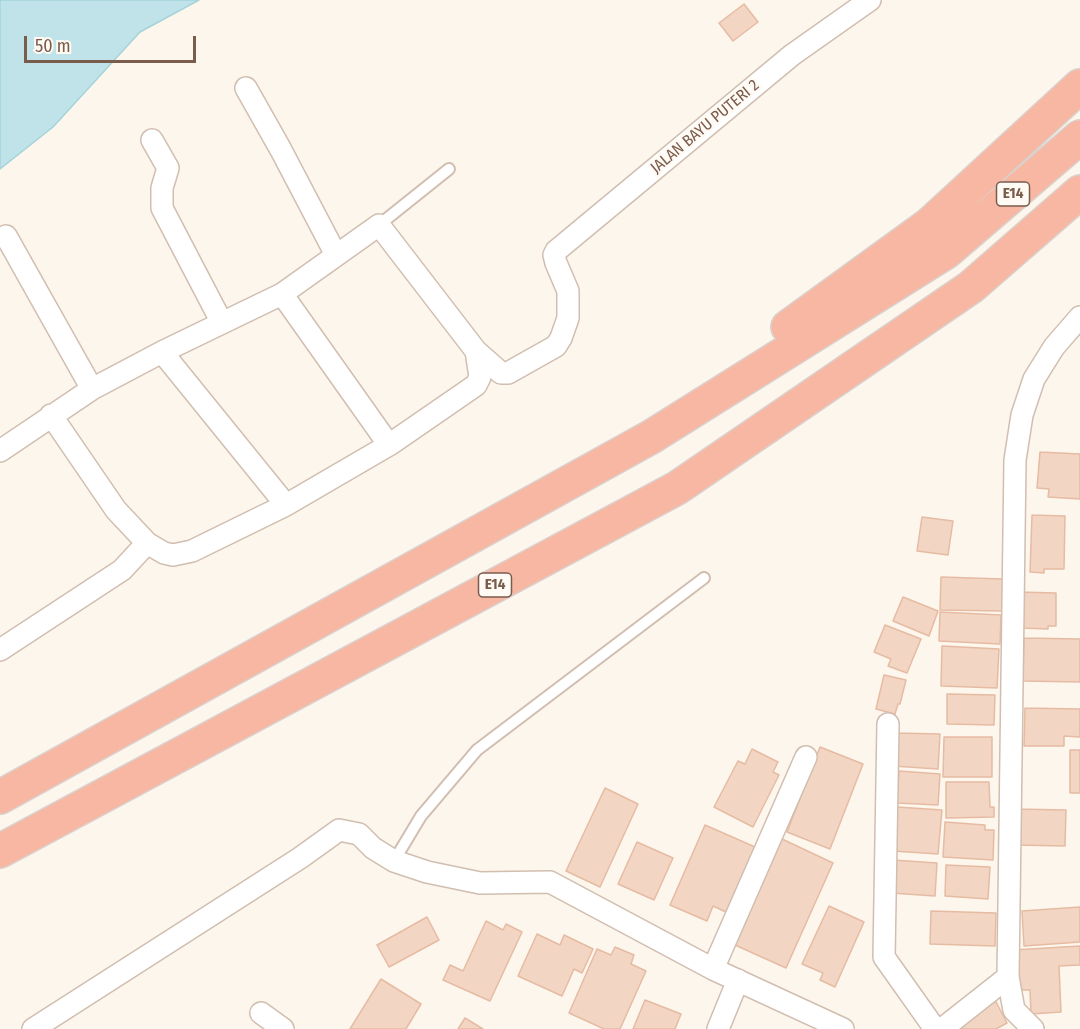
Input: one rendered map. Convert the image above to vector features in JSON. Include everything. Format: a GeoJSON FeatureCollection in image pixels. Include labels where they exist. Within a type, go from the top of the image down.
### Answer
{"type":"FeatureCollection","features":[{"type":"Feature","properties":{"kind":"highway"},"geometry":{"type":"LineString","coordinates":[[938,238],[1080,86]]}},
{"type":"Feature","properties":{"kind":"highway","name":"E14"},"geometry":{"type":"LineString","coordinates":[[0,797],[651,437],[1080,137]]}},
{"type":"Feature","properties":{"kind":"highway","name":"E14"},"geometry":{"type":"LineString","coordinates":[[0,851],[677,488],[971,287],[1080,192]]}},
{"type":"Feature","properties":{"kind":"street","name":"JALAN BAYU PUTERI 2"},"geometry":{"type":"LineString","coordinates":[[476,351],[504,373],[508,373],[556,346],[564,332],[568,313],[568,291],[554,255],[558,249],[792,55],[870,0]]}},
{"type":"Feature","properties":{"kind":"street"},"geometry":{"type":"LineString","coordinates":[[246,88],[336,255]]}},
{"type":"Feature","properties":{"kind":"street"},"geometry":{"type":"LineString","coordinates":[[152,140],[168,168],[162,188],[162,208],[222,323]]}},
{"type":"Feature","properties":{"kind":"street"},"geometry":{"type":"LineString","coordinates":[[0,451],[51,416],[92,389],[282,294],[379,225],[476,351],[480,377],[476,385],[389,445],[286,505],[192,551],[173,555],[164,553],[147,543],[116,510],[51,416]]}},
{"type":"Feature","properties":{"kind":"street"},"geometry":{"type":"LineString","coordinates":[[6,236],[92,389]]}},
{"type":"Feature","properties":{"kind":"street"},"geometry":{"type":"LineString","coordinates":[[282,294],[389,445]]}},
{"type":"Feature","properties":{"kind":"street"},"geometry":{"type":"LineString","coordinates":[[1033,1029],[1014,1010],[1008,977],[1015,460],[1022,415],[1034,380],[1054,347],[1080,317]]}},
{"type":"Feature","properties":{"kind":"street"},"geometry":{"type":"LineString","coordinates":[[162,352],[286,505]]}},
{"type":"Feature","properties":{"kind":"street"},"geometry":{"type":"LineString","coordinates":[[0,650],[122,570],[147,543]]}},
{"type":"Feature","properties":{"kind":"street"},"geometry":{"type":"LineString","coordinates":[[888,724],[884,957],[935,1029]]}},
{"type":"Feature","properties":{"kind":"street"},"geometry":{"type":"LineString","coordinates":[[713,969],[806,757]]}},
{"type":"Feature","properties":{"kind":"street"},"geometry":{"type":"LineString","coordinates":[[33,1029],[300,858],[339,830],[359,834],[373,848],[394,861],[427,872],[480,883],[550,882],[713,969],[843,1029]]}},
{"type":"Feature","properties":{"kind":"street"},"geometry":{"type":"LineString","coordinates":[[942,1029],[1008,977]]}},
{"type":"Feature","properties":{"kind":"street"},"geometry":{"type":"LineString","coordinates":[[718,1029],[738,980]]}},
{"type":"Feature","properties":{"kind":"street"},"geometry":{"type":"LineString","coordinates":[[261,1012],[283,1029]]}},
{"type":"Feature","properties":{"kind":"lane"},"geometry":{"type":"LineString","coordinates":[[379,225],[450,169]]}},
{"type":"Feature","properties":{"kind":"lane"},"geometry":{"type":"LineString","coordinates":[[394,861],[421,816],[477,750],[704,578]]}},
{"type":"Feature","properties":{"kind":"water"},"geometry":{"type":"Polygon","coordinates":[[[0,0],[199,0],[140,32],[53,127],[0,169],[0,0]]]}},
{"type":"Feature","properties":{"kind":"building"},"geometry":{"type":"Polygon","coordinates":[[[744,4],[758,22],[733,41],[719,23],[744,4]]]}},
{"type":"Feature","properties":{"kind":"building"},"geometry":{"type":"Polygon","coordinates":[[[1040,452],[1080,454],[1080,499],[1048,497],[1049,489],[1037,488],[1040,452]]]}},
{"type":"Feature","properties":{"kind":"building"},"geometry":{"type":"Polygon","coordinates":[[[1032,515],[1065,516],[1064,569],[1044,569],[1044,573],[1030,572],[1032,515]]]}},
{"type":"Feature","properties":{"kind":"building"},"geometry":{"type":"Polygon","coordinates":[[[922,517],[953,521],[948,555],[917,551],[922,517]]]}},
{"type":"Feature","properties":{"kind":"building"},"geometry":{"type":"Polygon","coordinates":[[[941,577],[1003,579],[1002,611],[940,610],[941,577]]]}},
{"type":"Feature","properties":{"kind":"building"},"geometry":{"type":"Polygon","coordinates":[[[1018,592],[1056,593],[1056,626],[1048,626],[1048,629],[1022,628],[1018,592]]]}},
{"type":"Feature","properties":{"kind":"building"},"geometry":{"type":"Polygon","coordinates":[[[903,597],[938,611],[929,636],[893,621],[903,597]]]}},
{"type":"Feature","properties":{"kind":"building"},"geometry":{"type":"Polygon","coordinates":[[[940,612],[1001,615],[1000,644],[939,641],[940,612]]]}},
{"type":"Feature","properties":{"kind":"building"},"geometry":{"type":"Polygon","coordinates":[[[885,625],[921,639],[907,673],[888,666],[891,659],[874,652],[885,625]]]}},
{"type":"Feature","properties":{"kind":"building"},"geometry":{"type":"Polygon","coordinates":[[[1024,638],[1080,639],[1080,682],[1023,681],[1024,638]]]}},
{"type":"Feature","properties":{"kind":"building"},"geometry":{"type":"Polygon","coordinates":[[[942,646],[999,649],[997,688],[941,686],[942,646]]]}},
{"type":"Feature","properties":{"kind":"building"},"geometry":{"type":"Polygon","coordinates":[[[884,675],[906,680],[895,714],[876,709],[884,675]]]}},
{"type":"Feature","properties":{"kind":"building"},"geometry":{"type":"Polygon","coordinates":[[[947,694],[995,695],[994,725],[947,724],[947,694]]]}},
{"type":"Feature","properties":{"kind":"building"},"geometry":{"type":"Polygon","coordinates":[[[1025,708],[1080,709],[1080,737],[1064,736],[1064,746],[1024,746],[1025,708]]]}},
{"type":"Feature","properties":{"kind":"building"},"geometry":{"type":"Polygon","coordinates":[[[895,733],[940,734],[938,769],[893,766],[895,733]]]}},
{"type":"Feature","properties":{"kind":"building"},"geometry":{"type":"Polygon","coordinates":[[[944,737],[992,737],[992,777],[943,777],[944,737]]]}},
{"type":"Feature","properties":{"kind":"building"},"geometry":{"type":"Polygon","coordinates":[[[820,747],[863,764],[830,849],[787,832],[820,747]]]}},
{"type":"Feature","properties":{"kind":"building"},"geometry":{"type":"Polygon","coordinates":[[[752,749],[778,762],[773,772],[779,775],[753,827],[714,807],[738,761],[745,764],[752,749]]]}},
{"type":"Feature","properties":{"kind":"building"},"geometry":{"type":"Polygon","coordinates":[[[1070,750],[1080,750],[1080,793],[1070,793],[1070,750]]]}},
{"type":"Feature","properties":{"kind":"building"},"geometry":{"type":"Polygon","coordinates":[[[899,771],[940,774],[938,805],[897,803],[899,771]]]}},
{"type":"Feature","properties":{"kind":"building"},"geometry":{"type":"Polygon","coordinates":[[[946,782],[989,782],[990,807],[994,807],[994,817],[946,818],[946,782]]]}},
{"type":"Feature","properties":{"kind":"building"},"geometry":{"type":"Polygon","coordinates":[[[605,788],[638,804],[600,887],[566,871],[605,788]]]}},
{"type":"Feature","properties":{"kind":"building"},"geometry":{"type":"Polygon","coordinates":[[[897,807],[942,810],[938,854],[893,851],[897,807]]]}},
{"type":"Feature","properties":{"kind":"building"},"geometry":{"type":"Polygon","coordinates":[[[1016,809],[1066,810],[1065,846],[1015,845],[1016,809]]]}},
{"type":"Feature","properties":{"kind":"building"},"geometry":{"type":"Polygon","coordinates":[[[945,822],[985,825],[985,830],[994,830],[993,860],[943,857],[945,822]]]}},
{"type":"Feature","properties":{"kind":"building"},"geometry":{"type":"Polygon","coordinates":[[[705,825],[755,847],[726,912],[713,906],[707,921],[670,905],[705,825]]]}},
{"type":"Feature","properties":{"kind":"building"},"geometry":{"type":"Polygon","coordinates":[[[782,839],[833,863],[786,968],[735,945],[782,839]]]}},
{"type":"Feature","properties":{"kind":"building"},"geometry":{"type":"Polygon","coordinates":[[[637,842],[673,858],[654,900],[618,884],[637,842]]]}},
{"type":"Feature","properties":{"kind":"building"},"geometry":{"type":"Polygon","coordinates":[[[893,860],[937,863],[935,896],[891,893],[893,860]]]}},
{"type":"Feature","properties":{"kind":"building"},"geometry":{"type":"Polygon","coordinates":[[[946,865],[990,867],[988,899],[945,896],[946,865]]]}},
{"type":"Feature","properties":{"kind":"building"},"geometry":{"type":"Polygon","coordinates":[[[829,906],[864,922],[835,987],[820,980],[823,973],[802,964],[829,906]]]}},
{"type":"Feature","properties":{"kind":"building"},"geometry":{"type":"Polygon","coordinates":[[[1080,907],[1080,942],[1024,946],[1022,911],[1080,907]]]}},
{"type":"Feature","properties":{"kind":"building"},"geometry":{"type":"Polygon","coordinates":[[[931,911],[996,913],[995,946],[930,944],[931,911]]]}},
{"type":"Feature","properties":{"kind":"building"},"geometry":{"type":"Polygon","coordinates":[[[427,917],[439,940],[389,967],[377,945],[427,917]]]}},
{"type":"Feature","properties":{"kind":"building"},"geometry":{"type":"Polygon","coordinates":[[[486,921],[503,930],[506,924],[522,932],[490,1001],[443,980],[450,965],[463,971],[486,921]]]}},
{"type":"Feature","properties":{"kind":"building"},"geometry":{"type":"Polygon","coordinates":[[[537,934],[560,945],[564,935],[593,949],[582,973],[574,969],[562,996],[518,976],[537,934]]]}},
{"type":"Feature","properties":{"kind":"building"},"geometry":{"type":"Polygon","coordinates":[[[1080,946],[1080,965],[1059,966],[1061,1012],[1031,1014],[1030,990],[1016,990],[1013,950],[1080,946]]]}},
{"type":"Feature","properties":{"kind":"building"},"geometry":{"type":"Polygon","coordinates":[[[615,947],[634,955],[631,964],[646,971],[620,1029],[604,1029],[569,1013],[597,949],[611,955],[615,947]]]}},
{"type":"Feature","properties":{"kind":"building"},"geometry":{"type":"Polygon","coordinates":[[[381,979],[421,1004],[406,1029],[350,1029],[381,979]]]}},
{"type":"Feature","properties":{"kind":"building"},"geometry":{"type":"Polygon","coordinates":[[[994,998],[1007,1023],[996,1029],[941,1029],[994,998]]]}},
{"type":"Feature","properties":{"kind":"building"},"geometry":{"type":"Polygon","coordinates":[[[645,1000],[681,1014],[675,1029],[633,1029],[645,1000]]]}},
{"type":"Feature","properties":{"kind":"building"},"geometry":{"type":"Polygon","coordinates":[[[465,1018],[483,1029],[458,1029],[465,1018]]]}}]}
